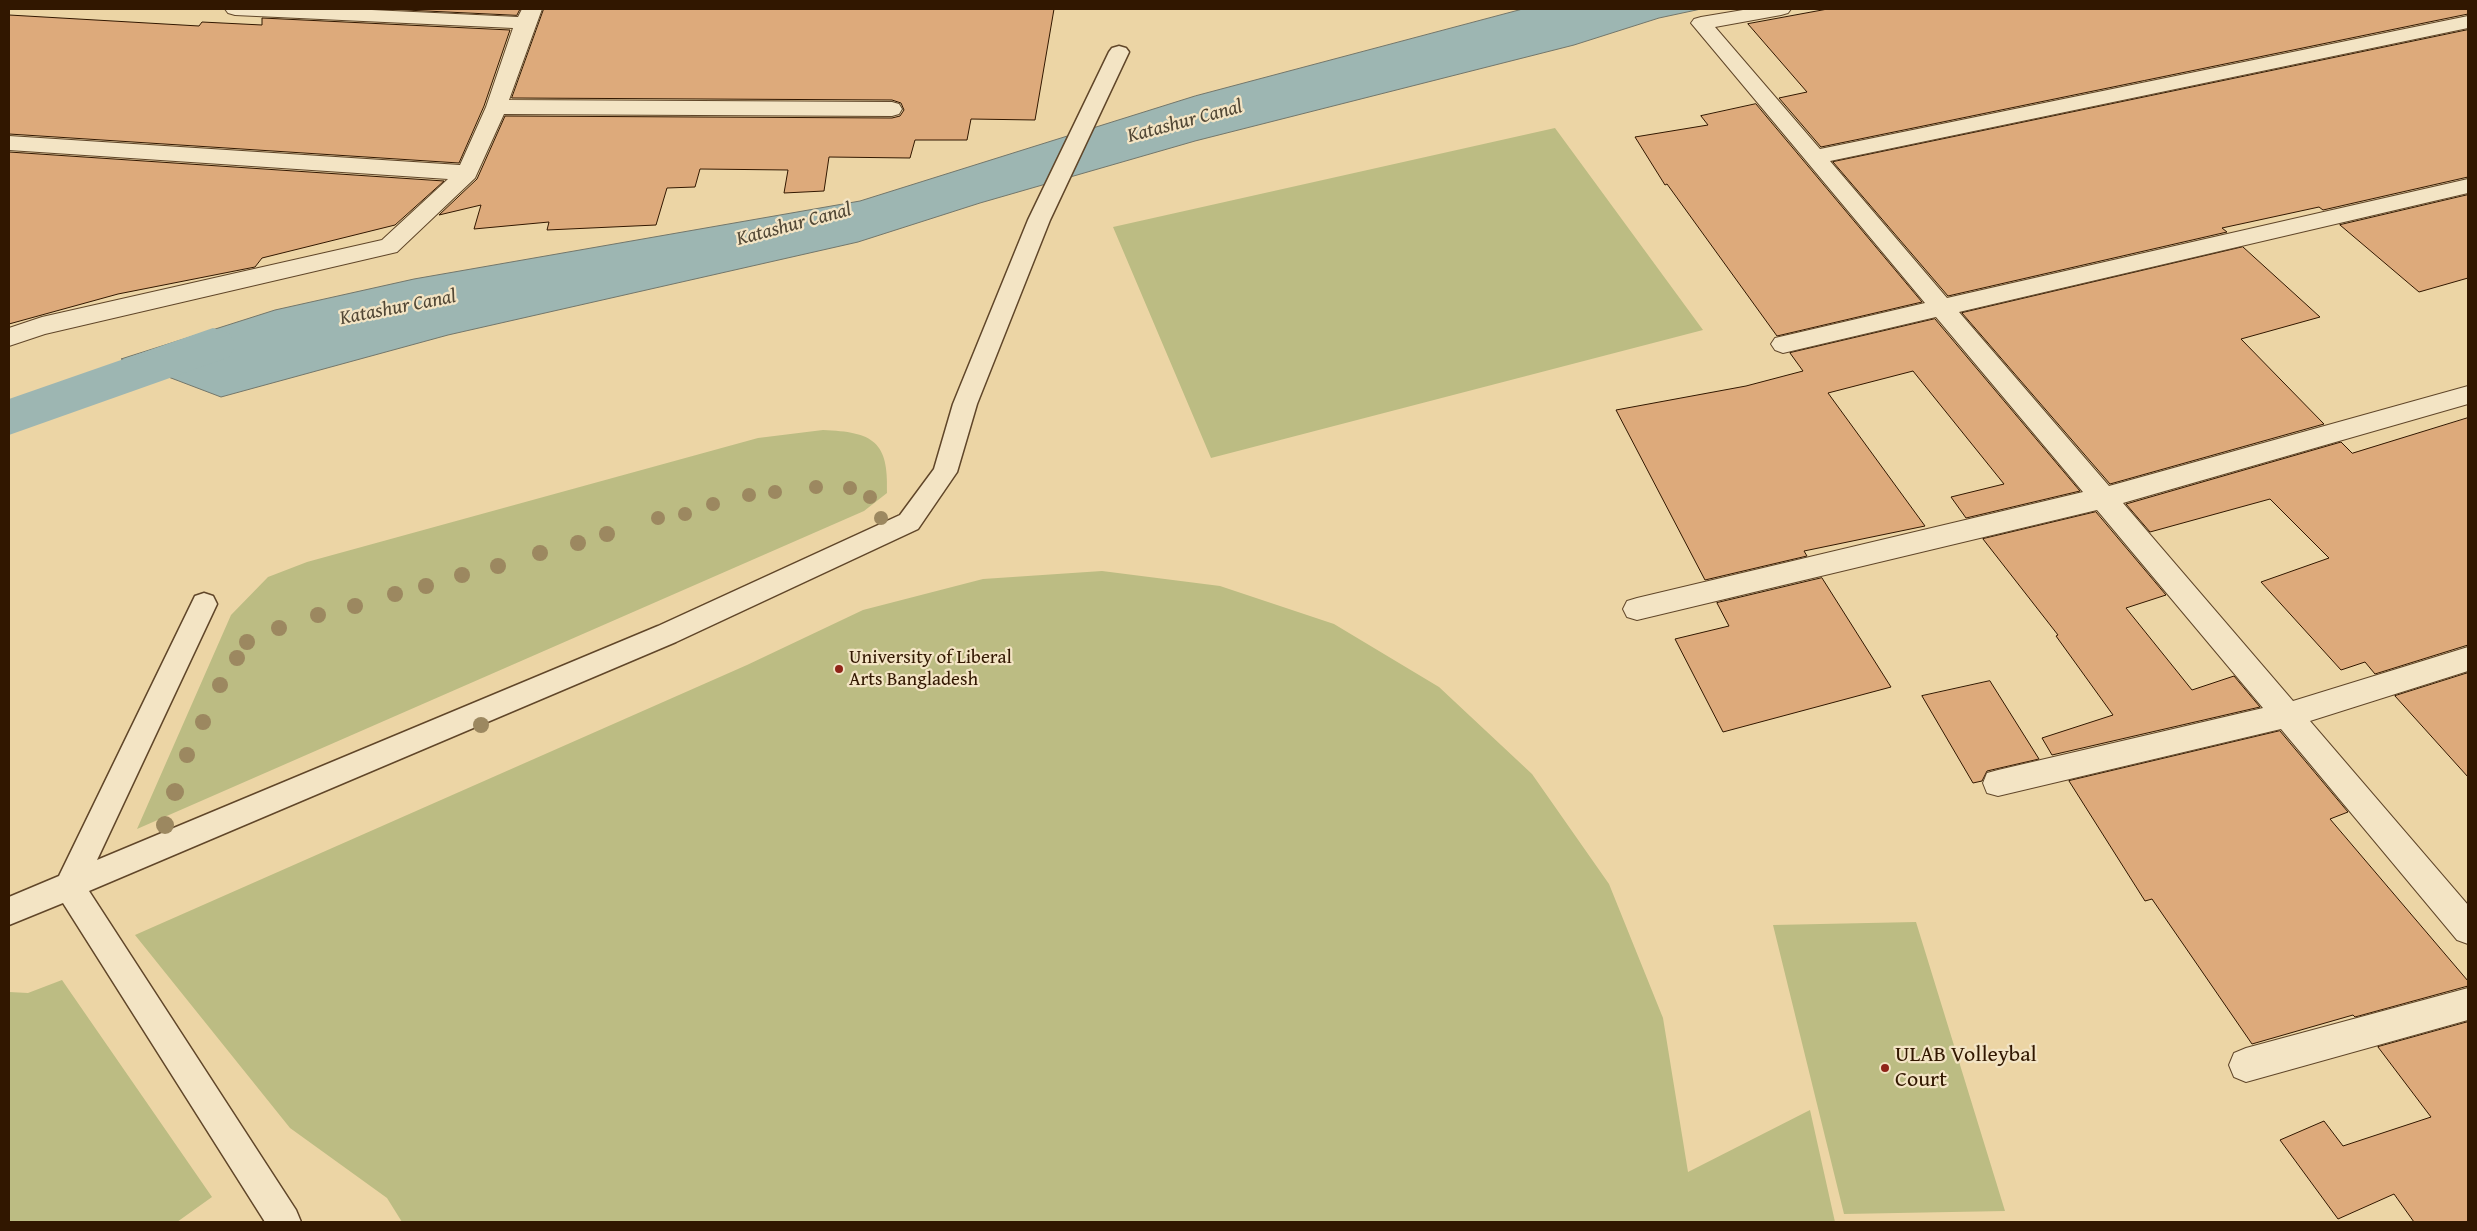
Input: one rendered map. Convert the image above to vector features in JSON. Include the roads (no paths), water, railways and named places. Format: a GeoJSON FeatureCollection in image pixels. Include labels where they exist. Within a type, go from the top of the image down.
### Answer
{"type":"FeatureCollection","features":[{"type":"Feature","properties":{"kind":"street"},"geometry":{"type":"LineString","coordinates":[[9,337],[42,326],[389,246],[466,173],[496,107],[529,16],[235,9]]}},
{"type":"Feature","properties":{"kind":"street"},"geometry":{"type":"LineString","coordinates":[[1781,9],[1702,23],[2468,929]]}},
{"type":"Feature","properties":{"kind":"street"},"geometry":{"type":"LineString","coordinates":[[1815,157],[2468,22]]}},
{"type":"Feature","properties":{"kind":"street"},"geometry":{"type":"LineString","coordinates":[[496,107],[892,109]]}},
{"type":"Feature","properties":{"kind":"street"},"geometry":{"type":"LineString","coordinates":[[9,143],[466,173]]}},
{"type":"Feature","properties":{"kind":"street"},"geometry":{"type":"LineString","coordinates":[[1783,344],[2468,186]]}},
{"type":"Feature","properties":{"kind":"street"},"geometry":{"type":"LineString","coordinates":[[1637,609],[2103,498],[2468,395]]}},
{"type":"Feature","properties":{"kind":"street"},"geometry":{"type":"LineString","coordinates":[[1998,783],[2287,715],[2468,659]]}},
{"type":"Feature","properties":{"kind":"street"},"geometry":{"type":"LineString","coordinates":[[2246,1065],[2468,1004]]}},
{"type":"Feature","properties":{"kind":"lane"},"geometry":{"type":"LineString","coordinates":[[9,911],[667,634],[909,522],[945,472],[966,404],[1041,217],[1119,52]]}},
{"type":"Feature","properties":{"kind":"lane"},"geometry":{"type":"LineString","coordinates":[[69,886],[193,631],[204,604]]}},
{"type":"Feature","properties":{"kind":"lane"},"geometry":{"type":"LineString","coordinates":[[69,886],[284,1222]]}},
{"type":"Feature","properties":{"kind":"water"},"geometry":{"type":"Polygon","coordinates":[[[1523,9],[1701,9],[1659,18],[1574,45],[1195,141],[980,203],[858,242],[448,335],[221,397],[121,359],[275,310],[414,279],[860,201],[1195,96],[1523,9]]]}},
{"type":"Feature","properties":{"kind":"waterway","name":"Katashur Canal"},"geometry":{"type":"LineString","coordinates":[[9,417],[213,345]]}},
{"type":"Feature","properties":{"kind":"place","name":"University of Liberal Arts Bangladesh"},"geometry":{"type":"Point","coordinates":[839,669]}},
{"type":"Feature","properties":{"kind":"place","name":"ULAB Volleybal Court"},"geometry":{"type":"Point","coordinates":[1885,1068]}}]}
